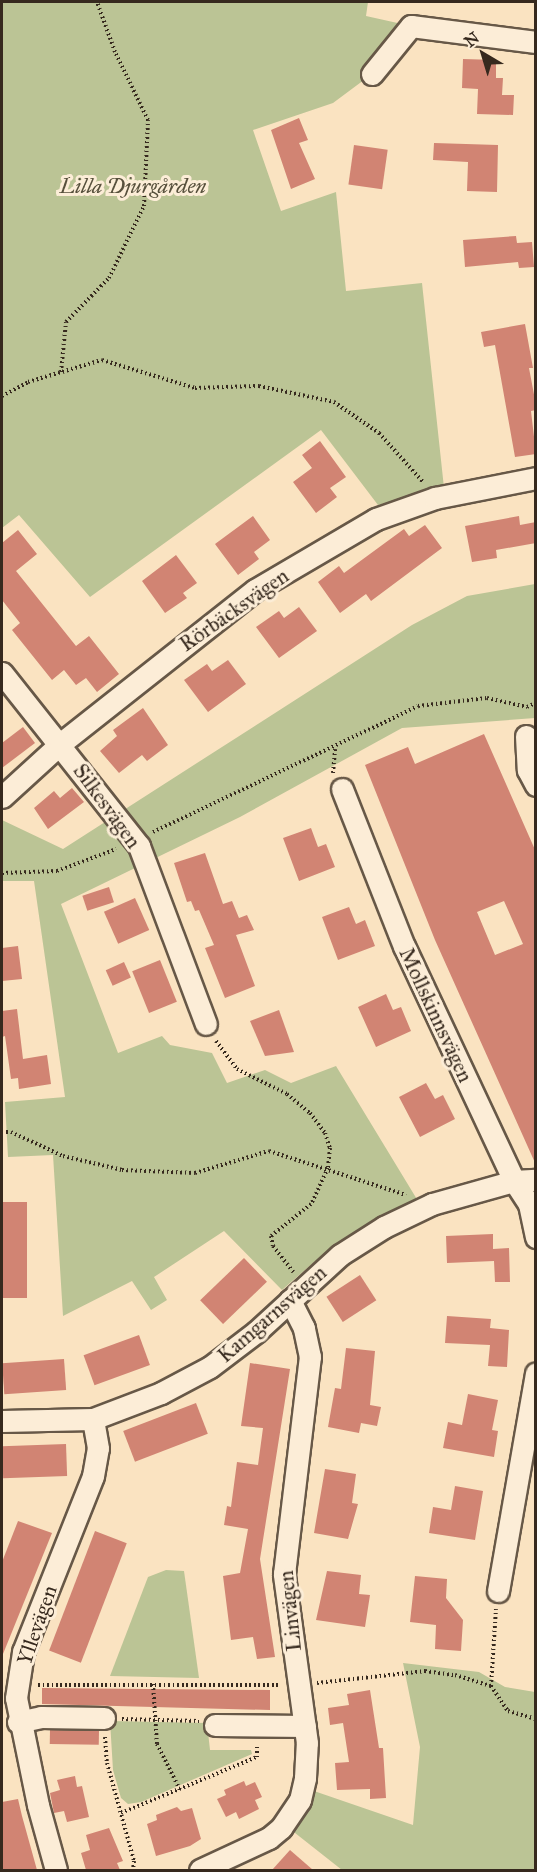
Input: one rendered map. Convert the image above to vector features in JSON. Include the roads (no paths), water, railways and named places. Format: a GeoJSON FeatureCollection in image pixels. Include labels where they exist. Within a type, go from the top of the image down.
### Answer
{"type":"FeatureCollection","features":[{"type":"Feature","properties":{"kind":"street"},"geometry":{"type":"LineString","coordinates":[[372,74],[411,26],[536,42]]}},
{"type":"Feature","properties":{"kind":"street","name":"Rörbäcksvägen"},"geometry":{"type":"LineString","coordinates":[[2,797],[60,744],[255,590],[376,519],[435,498],[536,478]]}},
{"type":"Feature","properties":{"kind":"street","name":"Silkesvägen"},"geometry":{"type":"LineString","coordinates":[[2,673],[134,840],[206,1024]]}},
{"type":"Feature","properties":{"kind":"street"},"geometry":{"type":"LineString","coordinates":[[526,736],[528,770],[536,784]]}},
{"type":"Feature","properties":{"kind":"street","name":"Mollskinnsvägen"},"geometry":{"type":"LineString","coordinates":[[342,789],[404,946],[514,1181],[529,1204],[536,1238]]}},
{"type":"Feature","properties":{"kind":"street","name":"Kamgarnsvägen"},"geometry":{"type":"LineString","coordinates":[[2,1421],[93,1419],[161,1393],[210,1367],[340,1255],[384,1227],[432,1204],[514,1181],[536,1180]]}},
{"type":"Feature","properties":{"kind":"street","name":"Linvägen"},"geometry":{"type":"LineString","coordinates":[[200,1870],[269,1838],[290,1818],[304,1788],[307,1764],[305,1725],[284,1574],[285,1542],[307,1401],[309,1357],[297,1293]]}},
{"type":"Feature","properties":{"kind":"street"},"geometry":{"type":"LineString","coordinates":[[498,1591],[536,1373]]}},
{"type":"Feature","properties":{"kind":"street","name":"Yllevägen"},"geometry":{"type":"LineString","coordinates":[[56,1870],[18,1722],[18,1686],[23,1652],[93,1476],[98,1448],[93,1419]]}},
{"type":"Feature","properties":{"kind":"street"},"geometry":{"type":"LineString","coordinates":[[18,1722],[41,1717],[104,1718]]}},
{"type":"Feature","properties":{"kind":"street"},"geometry":{"type":"LineString","coordinates":[[215,1725],[305,1725]]}},
{"type":"Feature","properties":{"kind":"park label","name":"Lilla Djurgården"},"geometry":{"type":"Point","coordinates":[133,186]}}]}
